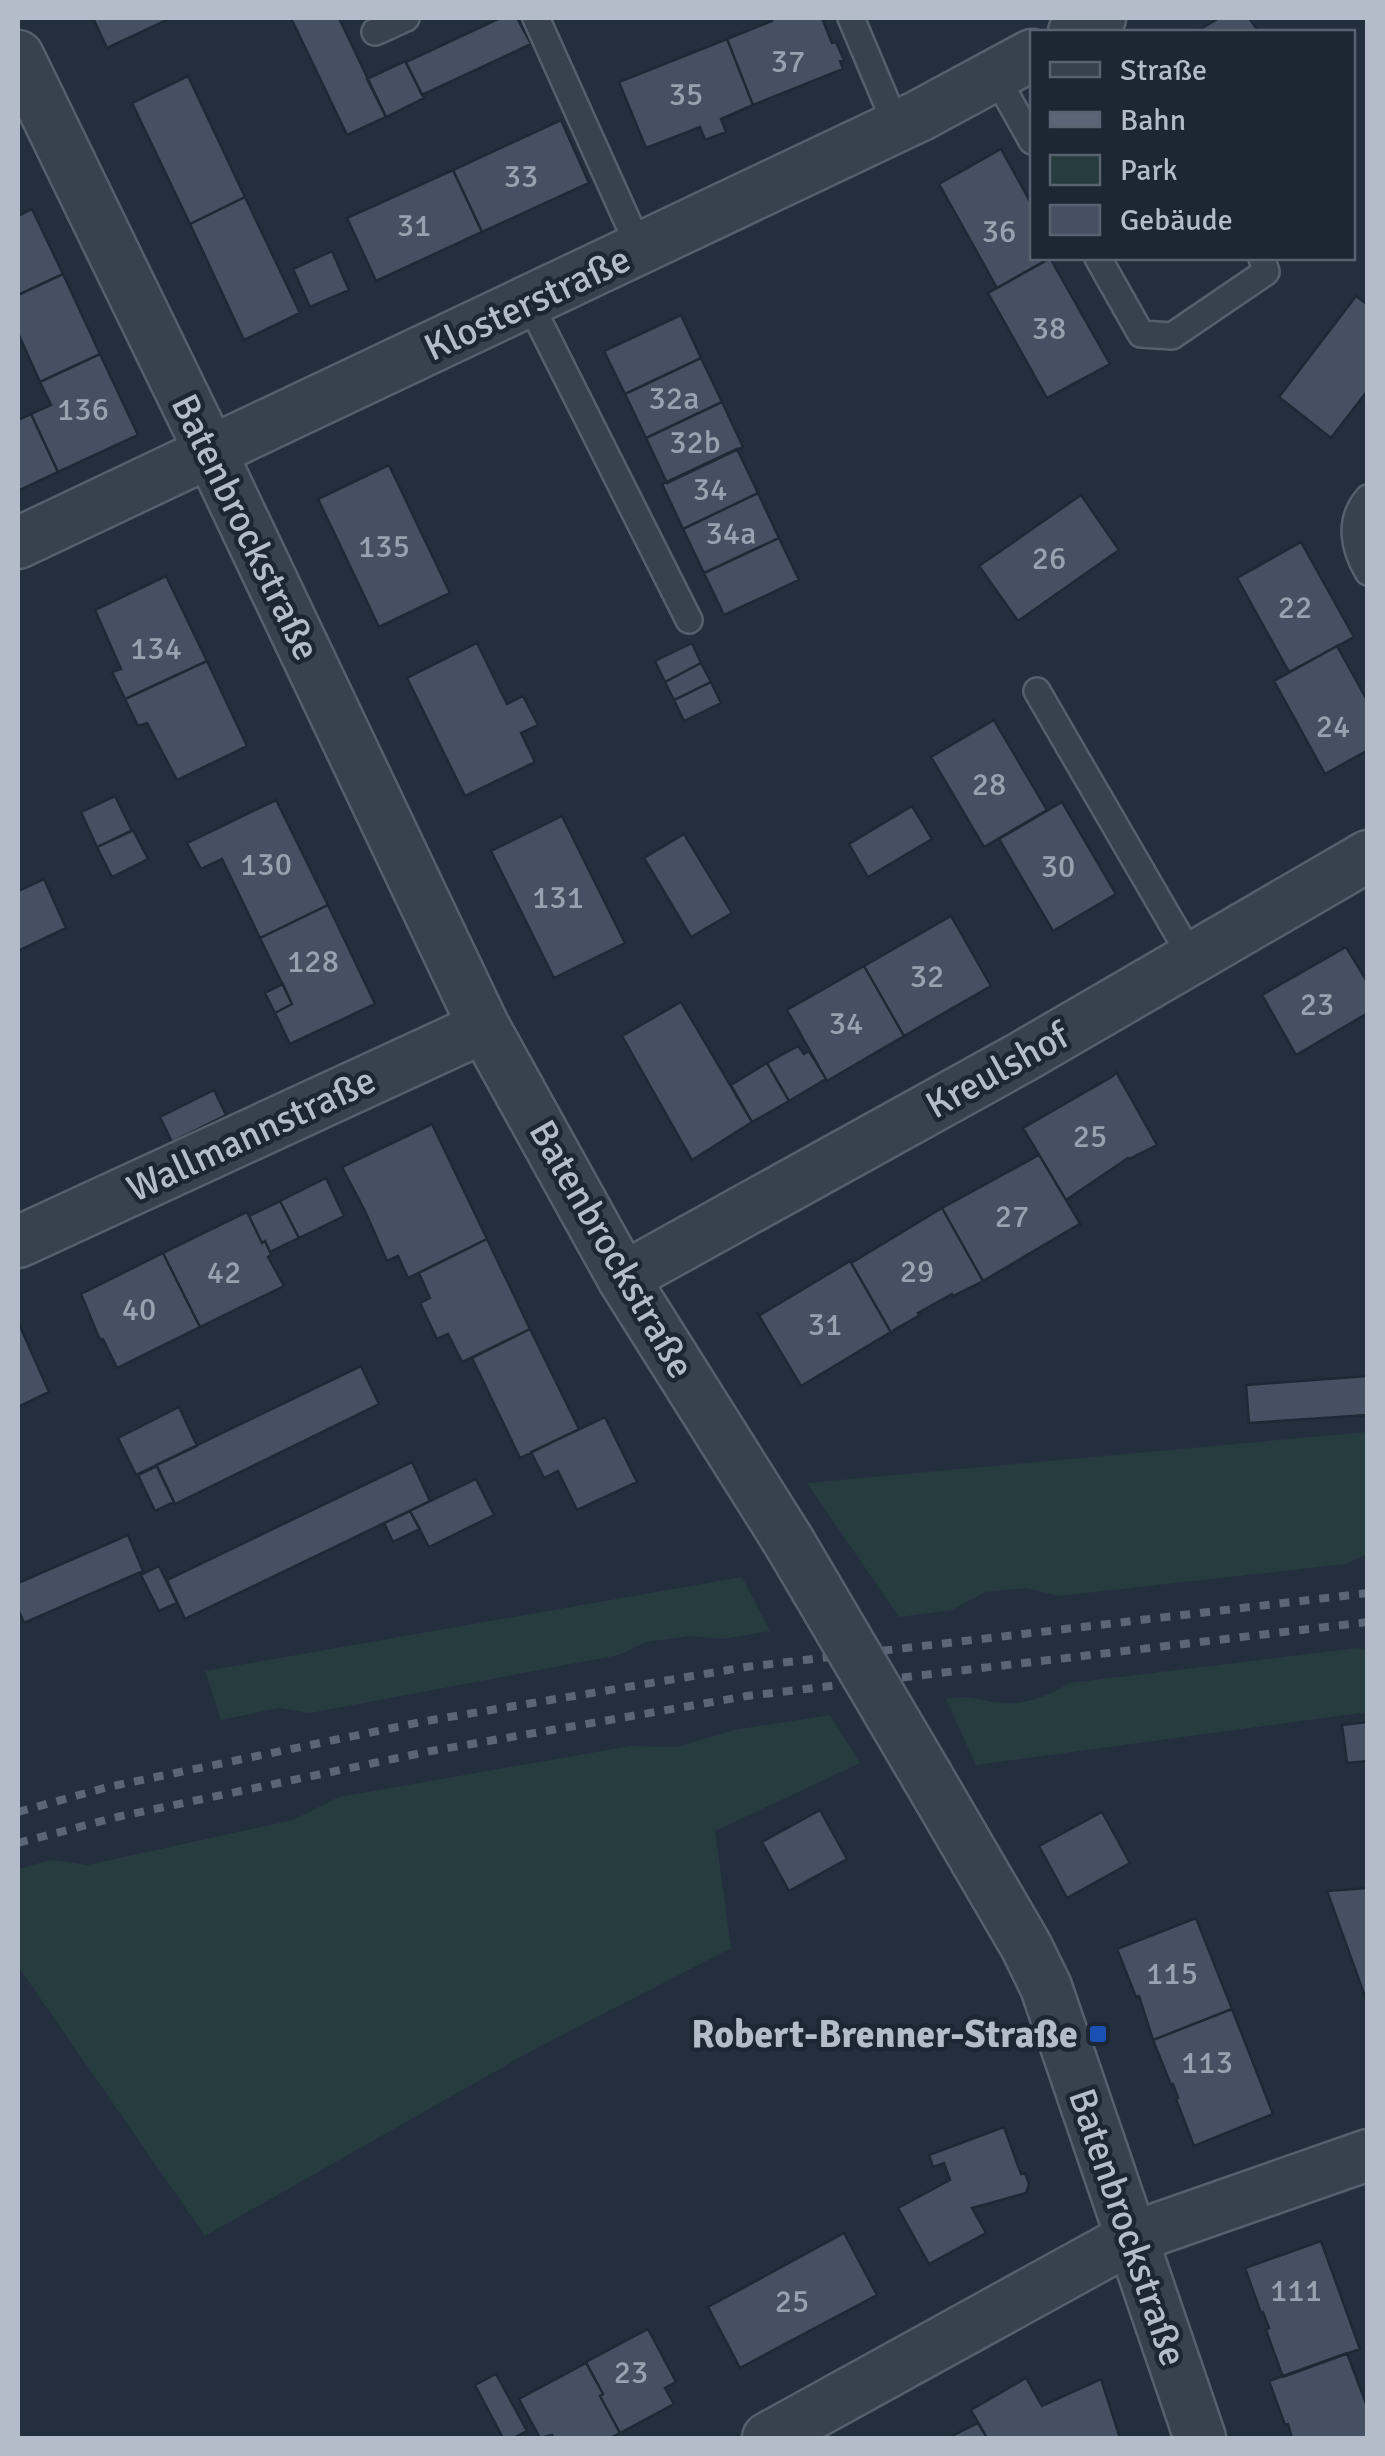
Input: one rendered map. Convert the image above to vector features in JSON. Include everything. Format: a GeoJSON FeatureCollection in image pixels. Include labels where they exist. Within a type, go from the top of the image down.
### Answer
{"type":"FeatureCollection","features":[{"type":"Feature","properties":{"kind":"street","name":"Batenbrockstraße"},"geometry":{"type":"LineString","coordinates":[[18,56],[484,1027],[623,1278],[789,1542],[1026,1946],[1046,1987],[1200,2438]]}},
{"type":"Feature","properties":{"kind":"street","name":"Klosterstraße"},"geometry":{"type":"LineString","coordinates":[[18,543],[897,127],[1014,65]]}},
{"type":"Feature","properties":{"kind":"street","name":"Kreulshof"},"geometry":{"type":"LineString","coordinates":[[623,1278],[1024,1056],[1368,856]]}},
{"type":"Feature","properties":{"kind":"street","name":"Wallmannstraße"},"geometry":{"type":"LineString","coordinates":[[18,1242],[484,1027]]}},
{"type":"Feature","properties":{"kind":"street"},"geometry":{"type":"LineString","coordinates":[[768,2438],[1130,2238],[1368,2155]]}},
{"type":"Feature","properties":{"kind":"lane"},"geometry":{"type":"LineString","coordinates":[[375,32],[406,18]]}},
{"type":"Feature","properties":{"kind":"lane"},"geometry":{"type":"LineString","coordinates":[[536,18],[640,249]]}},
{"type":"Feature","properties":{"kind":"lane"},"geometry":{"type":"LineString","coordinates":[[851,18],[897,127]]}},
{"type":"Feature","properties":{"kind":"lane"},"geometry":{"type":"LineString","coordinates":[[1014,65],[1030,133]]}},
{"type":"Feature","properties":{"kind":"lane"},"geometry":{"type":"LineString","coordinates":[[1099,260],[1141,334],[1172,336],[1266,272],[1263,260]]}},
{"type":"Feature","properties":{"kind":"lane"},"geometry":{"type":"LineString","coordinates":[[529,302],[689,620]]}},
{"type":"Feature","properties":{"kind":"lane"},"geometry":{"type":"LineString","coordinates":[[1368,498],[1359,508],[1354,537],[1368,572]]}},
{"type":"Feature","properties":{"kind":"lane"},"geometry":{"type":"LineString","coordinates":[[1038,691],[1192,958]]}},
{"type":"Feature","properties":{"kind":"green space"},"geometry":{"type":"Polygon","coordinates":[[[1367,1432],[1367,1554],[1345,1564],[1059,1596],[1027,1588],[985,1592],[952,1610],[899,1617],[807,1483],[1367,1432]]]}},
{"type":"Feature","properties":{"kind":"green space"},"geometry":{"type":"Polygon","coordinates":[[[742,1577],[770,1631],[723,1639],[689,1636],[646,1642],[619,1655],[310,1713],[278,1708],[221,1720],[205,1671],[742,1577]]]}},
{"type":"Feature","properties":{"kind":"green space"},"geometry":{"type":"Polygon","coordinates":[[[1367,1650],[1367,1712],[976,1765],[946,1699],[1024,1702],[1070,1683],[1367,1650]]]}},
{"type":"Feature","properties":{"kind":"green space"},"geometry":{"type":"Polygon","coordinates":[[[830,1715],[860,1763],[715,1831],[731,1948],[531,2051],[205,2236],[18,1969],[18,1869],[51,1860],[88,1865],[293,1820],[339,1797],[630,1746],[677,1747],[734,1730],[830,1715]]]}},
{"type":"Feature","properties":{"kind":"building"},"geometry":{"type":"Polygon","coordinates":[[[93,18],[166,18],[167,20],[107,48],[93,18]]]}},
{"type":"Feature","properties":{"kind":"building"},"geometry":{"type":"Polygon","coordinates":[[[291,18],[339,18],[386,117],[347,135],[291,18]]]}},
{"type":"Feature","properties":{"kind":"building"},"geometry":{"type":"Polygon","coordinates":[[[500,18],[517,18],[531,44],[422,95],[406,62],[500,18]]]}},
{"type":"Feature","properties":{"kind":"building"},"geometry":{"type":"Polygon","coordinates":[[[775,18],[822,18],[844,60],[840,61],[843,69],[753,105],[727,39],[775,18]]]}},
{"type":"Feature","properties":{"kind":"building"},"geometry":{"type":"Polygon","coordinates":[[[1219,18],[1249,18],[1258,30],[1199,30],[1219,18]]]}},
{"type":"Feature","properties":{"kind":"building"},"geometry":{"type":"Polygon","coordinates":[[[727,39],[753,105],[721,119],[726,132],[705,140],[700,127],[646,148],[619,82],[727,39]]]}},
{"type":"Feature","properties":{"kind":"building"},"geometry":{"type":"Polygon","coordinates":[[[405,61],[424,98],[386,117],[367,79],[405,61]]]}},
{"type":"Feature","properties":{"kind":"building"},"geometry":{"type":"Polygon","coordinates":[[[188,76],[245,197],[190,224],[132,103],[188,76]]]}},
{"type":"Feature","properties":{"kind":"building"},"geometry":{"type":"Polygon","coordinates":[[[561,120],[589,183],[482,232],[453,170],[561,120]]]}},
{"type":"Feature","properties":{"kind":"building"},"geometry":{"type":"Polygon","coordinates":[[[1001,149],[1030,201],[1030,260],[1047,260],[997,288],[939,184],[1001,149]]]}},
{"type":"Feature","properties":{"kind":"building"},"geometry":{"type":"Polygon","coordinates":[[[453,170],[482,232],[376,281],[347,218],[453,170]]]}},
{"type":"Feature","properties":{"kind":"building"},"geometry":{"type":"Polygon","coordinates":[[[245,197],[300,313],[244,340],[190,224],[245,197]]]}},
{"type":"Feature","properties":{"kind":"building"},"geometry":{"type":"Polygon","coordinates":[[[32,209],[63,274],[18,295],[18,216],[32,209]]]}},
{"type":"Feature","properties":{"kind":"building"},"geometry":{"type":"Polygon","coordinates":[[[332,251],[349,290],[310,307],[293,269],[332,251]]]}},
{"type":"Feature","properties":{"kind":"building"},"geometry":{"type":"Polygon","coordinates":[[[1051,260],[1110,364],[1047,398],[988,293],[1051,260]]]}},
{"type":"Feature","properties":{"kind":"building"},"geometry":{"type":"Polygon","coordinates":[[[63,274],[100,354],[40,382],[18,333],[18,295],[63,274]]]}},
{"type":"Feature","properties":{"kind":"building"},"geometry":{"type":"Polygon","coordinates":[[[1356,296],[1368,305],[1368,390],[1331,438],[1279,397],[1356,296]]]}},
{"type":"Feature","properties":{"kind":"building"},"geometry":{"type":"Polygon","coordinates":[[[681,315],[701,358],[625,394],[604,351],[681,315]]]}},
{"type":"Feature","properties":{"kind":"building"},"geometry":{"type":"Polygon","coordinates":[[[100,354],[138,435],[58,472],[31,414],[51,405],[40,382],[100,354]]]}},
{"type":"Feature","properties":{"kind":"building"},"geometry":{"type":"Polygon","coordinates":[[[701,358],[722,402],[646,438],[625,394],[701,358]]]}},
{"type":"Feature","properties":{"kind":"building"},"geometry":{"type":"Polygon","coordinates":[[[722,402],[743,447],[667,483],[646,438],[722,402]]]}},
{"type":"Feature","properties":{"kind":"building"},"geometry":{"type":"Polygon","coordinates":[[[31,414],[58,472],[18,491],[18,420],[31,414]]]}},
{"type":"Feature","properties":{"kind":"building"},"geometry":{"type":"Polygon","coordinates":[[[737,449],[758,493],[683,529],[662,484],[737,449]]]}},
{"type":"Feature","properties":{"kind":"building"},"geometry":{"type":"Polygon","coordinates":[[[389,465],[450,593],[379,627],[318,499],[389,465]]]}},
{"type":"Feature","properties":{"kind":"building"},"geometry":{"type":"Polygon","coordinates":[[[758,493],[779,538],[704,573],[683,529],[758,493]]]}},
{"type":"Feature","properties":{"kind":"building"},"geometry":{"type":"Polygon","coordinates":[[[1081,495],[1119,550],[1018,621],[979,566],[1081,495]]]}},
{"type":"Feature","properties":{"kind":"building"},"geometry":{"type":"Polygon","coordinates":[[[779,538],[799,580],[724,615],[704,573],[779,538]]]}},
{"type":"Feature","properties":{"kind":"building"},"geometry":{"type":"Polygon","coordinates":[[[1301,542],[1354,637],[1289,672],[1237,578],[1301,542]]]}},
{"type":"Feature","properties":{"kind":"building"},"geometry":{"type":"Polygon","coordinates":[[[166,576],[207,661],[125,699],[112,672],[121,669],[95,610],[166,576]]]}},
{"type":"Feature","properties":{"kind":"building"},"geometry":{"type":"Polygon","coordinates":[[[477,643],[507,704],[523,696],[538,725],[521,733],[535,762],[465,796],[407,678],[477,643]]]}},
{"type":"Feature","properties":{"kind":"building"},"geometry":{"type":"Polygon","coordinates":[[[692,643],[701,663],[665,682],[655,661],[692,643]]]}},
{"type":"Feature","properties":{"kind":"building"},"geometry":{"type":"Polygon","coordinates":[[[1337,646],[1368,702],[1368,750],[1325,774],[1274,681],[1337,646]]]}},
{"type":"Feature","properties":{"kind":"building"},"geometry":{"type":"Polygon","coordinates":[[[207,661],[247,746],[177,780],[147,723],[138,726],[125,699],[207,661]]]}},
{"type":"Feature","properties":{"kind":"building"},"geometry":{"type":"Polygon","coordinates":[[[701,663],[711,682],[674,700],[665,682],[701,663]]]}},
{"type":"Feature","properties":{"kind":"building"},"geometry":{"type":"Polygon","coordinates":[[[711,682],[721,703],[684,721],[674,700],[711,682]]]}},
{"type":"Feature","properties":{"kind":"building"},"geometry":{"type":"Polygon","coordinates":[[[994,720],[1047,810],[984,847],[931,757],[994,720]]]}},
{"type":"Feature","properties":{"kind":"building"},"geometry":{"type":"Polygon","coordinates":[[[115,796],[132,831],[97,847],[81,812],[115,796]]]}},
{"type":"Feature","properties":{"kind":"building"},"geometry":{"type":"Polygon","coordinates":[[[276,800],[328,905],[260,938],[222,859],[201,869],[187,843],[276,800]]]}},
{"type":"Feature","properties":{"kind":"building"},"geometry":{"type":"Polygon","coordinates":[[[1062,802],[1116,894],[1053,931],[999,839],[1062,802]]]}},
{"type":"Feature","properties":{"kind":"building"},"geometry":{"type":"Polygon","coordinates":[[[912,806],[932,839],[868,877],[849,844],[912,806]]]}},
{"type":"Feature","properties":{"kind":"building"},"geometry":{"type":"Polygon","coordinates":[[[562,816],[625,943],[554,978],[491,851],[562,816]]]}},
{"type":"Feature","properties":{"kind":"building"},"geometry":{"type":"Polygon","coordinates":[[[133,830],[148,859],[112,877],[97,847],[133,830]]]}},
{"type":"Feature","properties":{"kind":"building"},"geometry":{"type":"Polygon","coordinates":[[[684,834],[732,913],[691,937],[644,858],[684,834]]]}},
{"type":"Feature","properties":{"kind":"building"},"geometry":{"type":"Polygon","coordinates":[[[44,879],[66,928],[18,951],[18,891],[44,879]]]}},
{"type":"Feature","properties":{"kind":"building"},"geometry":{"type":"Polygon","coordinates":[[[328,905],[375,1004],[290,1044],[275,1013],[292,1004],[260,938],[328,905]]]}},
{"type":"Feature","properties":{"kind":"building"},"geometry":{"type":"Polygon","coordinates":[[[951,916],[991,986],[904,1036],[864,966],[951,916]]]}},
{"type":"Feature","properties":{"kind":"building"},"geometry":{"type":"Polygon","coordinates":[[[1346,947],[1368,983],[1368,1013],[1296,1055],[1262,995],[1346,947]]]}},
{"type":"Feature","properties":{"kind":"building"},"geometry":{"type":"Polygon","coordinates":[[[864,966],[904,1036],[827,1081],[787,1010],[864,966]]]}},
{"type":"Feature","properties":{"kind":"building"},"geometry":{"type":"Polygon","coordinates":[[[283,984],[292,1004],[275,1013],[265,993],[283,984]]]}},
{"type":"Feature","properties":{"kind":"building"},"geometry":{"type":"Polygon","coordinates":[[[681,1002],[752,1122],[692,1160],[622,1036],[681,1002]]]}},
{"type":"Feature","properties":{"kind":"building"},"geometry":{"type":"Polygon","coordinates":[[[798,1046],[804,1054],[809,1051],[826,1079],[789,1101],[767,1063],[798,1046]]]}},
{"type":"Feature","properties":{"kind":"building"},"geometry":{"type":"Polygon","coordinates":[[[767,1063],[789,1101],[752,1122],[731,1085],[767,1063]]]}},
{"type":"Feature","properties":{"kind":"building"},"geometry":{"type":"Polygon","coordinates":[[[1116,1072],[1157,1145],[1128,1158],[1066,1200],[1023,1128],[1116,1072]]]}},
{"type":"Feature","properties":{"kind":"building"},"geometry":{"type":"Polygon","coordinates":[[[214,1090],[226,1115],[172,1142],[160,1117],[214,1090]]]}},
{"type":"Feature","properties":{"kind":"building"},"geometry":{"type":"Polygon","coordinates":[[[432,1124],[487,1239],[408,1278],[398,1256],[387,1261],[342,1167],[432,1124]]]}},
{"type":"Feature","properties":{"kind":"building"},"geometry":{"type":"Polygon","coordinates":[[[1038,1153],[1081,1225],[983,1281],[942,1208],[1038,1153]]]}},
{"type":"Feature","properties":{"kind":"building"},"geometry":{"type":"Polygon","coordinates":[[[326,1178],[344,1216],[299,1238],[280,1201],[326,1178]]]}},
{"type":"Feature","properties":{"kind":"building"},"geometry":{"type":"Polygon","coordinates":[[[280,1201],[299,1238],[270,1252],[249,1216],[280,1201]]]}},
{"type":"Feature","properties":{"kind":"building"},"geometry":{"type":"Polygon","coordinates":[[[942,1208],[983,1281],[918,1313],[892,1334],[850,1261],[942,1208]]]}},
{"type":"Feature","properties":{"kind":"building"},"geometry":{"type":"Polygon","coordinates":[[[247,1212],[262,1243],[265,1241],[271,1255],[268,1257],[284,1286],[200,1327],[163,1253],[247,1212]]]}},
{"type":"Feature","properties":{"kind":"building"},"geometry":{"type":"Polygon","coordinates":[[[487,1239],[530,1329],[462,1362],[448,1334],[437,1339],[420,1303],[430,1298],[419,1273],[487,1239]]]}},
{"type":"Feature","properties":{"kind":"building"},"geometry":{"type":"Polygon","coordinates":[[[163,1253],[200,1327],[117,1368],[103,1339],[100,1340],[81,1294],[163,1253]]]}},
{"type":"Feature","properties":{"kind":"building"},"geometry":{"type":"Polygon","coordinates":[[[850,1261],[892,1334],[801,1386],[758,1314],[850,1261]]]}},
{"type":"Feature","properties":{"kind":"building"},"geometry":{"type":"Polygon","coordinates":[[[18,1324],[49,1392],[18,1407],[18,1324]]]}},
{"type":"Feature","properties":{"kind":"building"},"geometry":{"type":"Polygon","coordinates":[[[530,1329],[579,1429],[520,1458],[472,1358],[530,1329]]]}},
{"type":"Feature","properties":{"kind":"building"},"geometry":{"type":"Polygon","coordinates":[[[361,1366],[379,1404],[175,1504],[156,1465],[361,1366]]]}},
{"type":"Feature","properties":{"kind":"building"},"geometry":{"type":"Polygon","coordinates":[[[1368,1376],[1368,1415],[1249,1423],[1246,1385],[1368,1376]]]}},
{"type":"Feature","properties":{"kind":"building"},"geometry":{"type":"Polygon","coordinates":[[[179,1407],[197,1446],[136,1475],[118,1438],[179,1407]]]}},
{"type":"Feature","properties":{"kind":"building"},"geometry":{"type":"Polygon","coordinates":[[[605,1417],[637,1482],[577,1510],[558,1471],[544,1478],[531,1452],[605,1417]]]}},
{"type":"Feature","properties":{"kind":"building"},"geometry":{"type":"Polygon","coordinates":[[[412,1462],[430,1501],[185,1619],[167,1580],[412,1462]]]}},
{"type":"Feature","properties":{"kind":"building"},"geometry":{"type":"Polygon","coordinates":[[[157,1466],[174,1502],[155,1511],[138,1475],[157,1466]]]}},
{"type":"Feature","properties":{"kind":"building"},"geometry":{"type":"Polygon","coordinates":[[[476,1479],[494,1515],[429,1547],[410,1511],[476,1479]]]}},
{"type":"Feature","properties":{"kind":"building"},"geometry":{"type":"Polygon","coordinates":[[[410,1511],[420,1529],[393,1542],[384,1523],[410,1511]]]}},
{"type":"Feature","properties":{"kind":"building"},"geometry":{"type":"Polygon","coordinates":[[[128,1535],[143,1571],[24,1623],[18,1609],[18,1583],[128,1535]]]}},
{"type":"Feature","properties":{"kind":"building"},"geometry":{"type":"Polygon","coordinates":[[[159,1566],[177,1603],[159,1611],[141,1575],[159,1566]]]}},
{"type":"Feature","properties":{"kind":"building"},"geometry":{"type":"Polygon","coordinates":[[[1368,1722],[1368,1761],[1347,1763],[1342,1725],[1368,1722]]]}},
{"type":"Feature","properties":{"kind":"building"},"geometry":{"type":"Polygon","coordinates":[[[820,1810],[847,1859],[789,1891],[762,1842],[820,1810]]]}},
{"type":"Feature","properties":{"kind":"building"},"geometry":{"type":"Polygon","coordinates":[[[1102,1812],[1130,1863],[1067,1898],[1039,1846],[1102,1812]]]}},
{"type":"Feature","properties":{"kind":"building"},"geometry":{"type":"Polygon","coordinates":[[[1368,1888],[1368,2005],[1327,1891],[1368,1888]]]}},
{"type":"Feature","properties":{"kind":"building"},"geometry":{"type":"Polygon","coordinates":[[[1196,1918],[1232,2009],[1153,2040],[1139,1996],[1136,1997],[1117,1949],[1196,1918]]]}},
{"type":"Feature","properties":{"kind":"building"},"geometry":{"type":"Polygon","coordinates":[[[1232,2009],[1273,2114],[1194,2146],[1153,2040],[1232,2009]]]}},
{"type":"Feature","properties":{"kind":"building"},"geometry":{"type":"Polygon","coordinates":[[[1004,2127],[1021,2174],[1025,2173],[1029,2184],[1026,2193],[972,2208],[986,2233],[929,2264],[898,2208],[950,2180],[944,2163],[933,2167],[929,2155],[1004,2127]]]}},
{"type":"Feature","properties":{"kind":"building"},"geometry":{"type":"Polygon","coordinates":[[[844,2233],[877,2295],[740,2368],[708,2307],[844,2233]]]}},
{"type":"Feature","properties":{"kind":"building"},"geometry":{"type":"Polygon","coordinates":[[[1321,2241],[1360,2349],[1283,2377],[1245,2268],[1321,2241]]]}},
{"type":"Feature","properties":{"kind":"building"},"geometry":{"type":"Polygon","coordinates":[[[648,2329],[676,2382],[665,2388],[674,2404],[620,2433],[586,2362],[648,2329]]]}},
{"type":"Feature","properties":{"kind":"building"},"geometry":{"type":"Polygon","coordinates":[[[1347,2353],[1368,2409],[1368,2438],[1292,2438],[1269,2381],[1347,2353]]]}},
{"type":"Feature","properties":{"kind":"building"},"geometry":{"type":"Polygon","coordinates":[[[586,2363],[620,2433],[610,2438],[540,2438],[519,2399],[586,2363]]]}},
{"type":"Feature","properties":{"kind":"building"},"geometry":{"type":"Polygon","coordinates":[[[496,2374],[527,2431],[513,2438],[503,2438],[475,2385],[496,2374]]]}},
{"type":"Feature","properties":{"kind":"building"},"geometry":{"type":"Polygon","coordinates":[[[1026,2378],[1042,2406],[1101,2379],[1120,2438],[987,2438],[971,2410],[1026,2378]]]}},
{"type":"Feature","properties":{"kind":"building"},"geometry":{"type":"Polygon","coordinates":[[[978,2423],[987,2438],[948,2438],[978,2423]]]}},
{"type":"Feature","properties":{"kind":"railway"},"geometry":{"type":"LineString","coordinates":[[18,1812],[108,1787],[426,1721],[746,1667],[1368,1593]]}},
{"type":"Feature","properties":{"kind":"railway"},"geometry":{"type":"LineString","coordinates":[[18,1843],[117,1817],[431,1751],[747,1696],[1368,1622]]}},
{"type":"Feature","properties":{"kind":"place","name":"Robert-Brenner-Straße"},"geometry":{"type":"Point","coordinates":[1098,2034]}}]}
